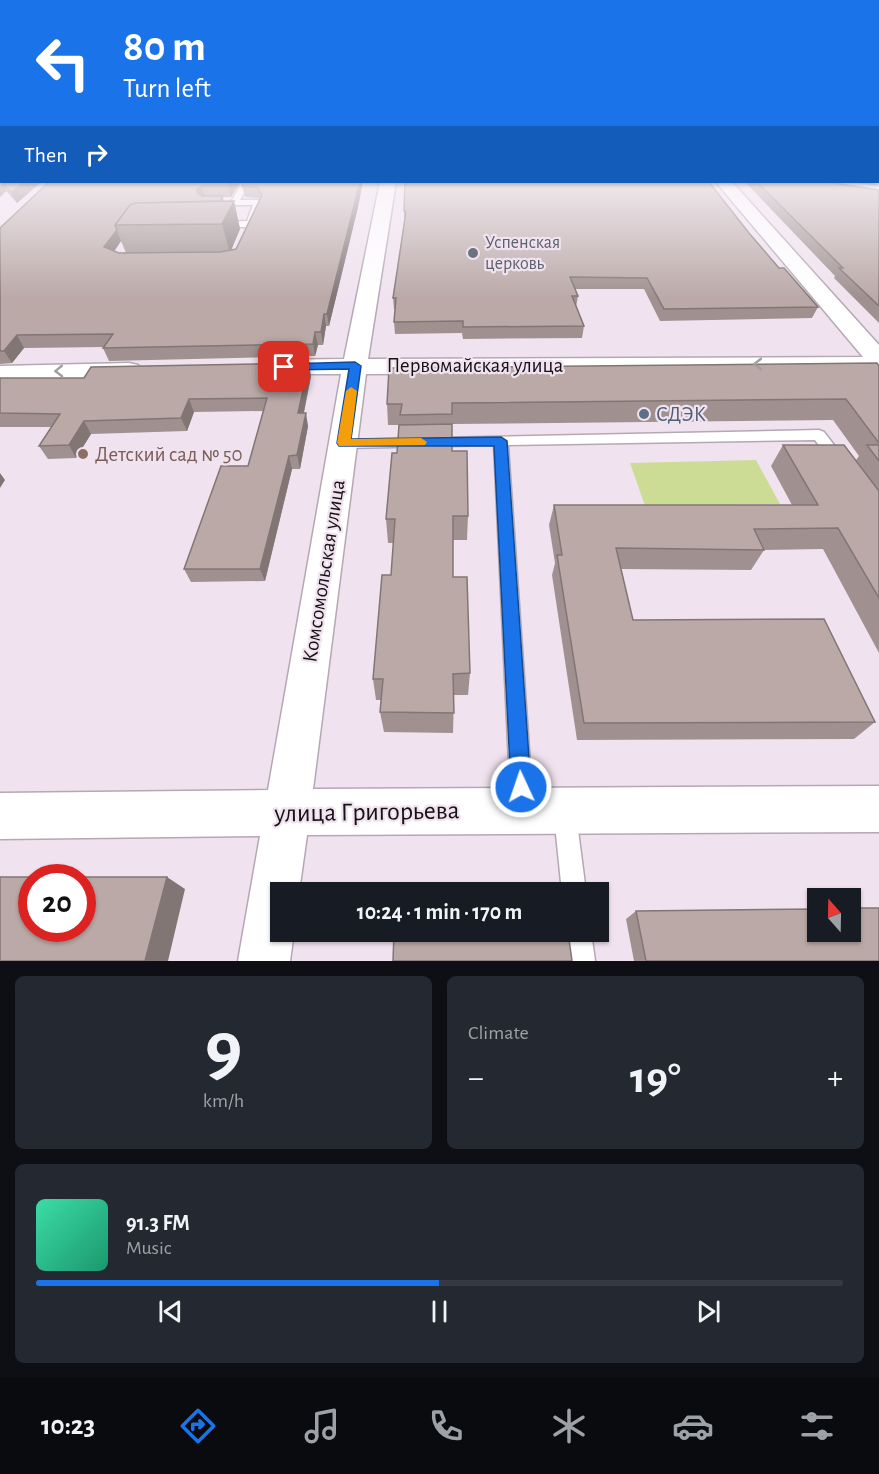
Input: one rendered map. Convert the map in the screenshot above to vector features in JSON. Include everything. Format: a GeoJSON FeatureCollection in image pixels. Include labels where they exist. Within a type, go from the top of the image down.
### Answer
{"type":"FeatureCollection","features":[{"type":"Feature","properties":{"kind":"street","name":"Комсомольская улица"},"geometry":{"type":"LineString","coordinates":[[264,961],[355,366],[383,208]]}},
{"type":"Feature","properties":{"kind":"street"},"geometry":{"type":"LineString","coordinates":[[746,208],[879,362]]}},
{"type":"Feature","properties":{"kind":"street","name":"Первомайская улица"},"geometry":{"type":"LineString","coordinates":[[249,368],[879,362]]}},
{"type":"Feature","properties":{"kind":"street"},"geometry":{"type":"LineString","coordinates":[[0,373],[154,370]]}},
{"type":"Feature","properties":{"kind":"street","name":"улица Григорьева"},"geometry":{"type":"LineString","coordinates":[[0,816],[544,809],[879,809]]}},
{"type":"Feature","properties":{"kind":"lane"},"geometry":{"type":"LineString","coordinates":[[245,234],[256,208]]}},
{"type":"Feature","properties":{"kind":"lane"},"geometry":{"type":"LineString","coordinates":[[206,225],[250,224]]}},
{"type":"Feature","properties":{"kind":"lane"},"geometry":{"type":"LineString","coordinates":[[344,443],[819,435],[846,472]]}},
{"type":"Feature","properties":{"kind":"lane"},"geometry":{"type":"LineString","coordinates":[[501,441],[544,809],[570,882]]}},
{"type":"Feature","properties":{"kind":"lane"},"geometry":{"type":"LineString","coordinates":[[579,942],[582,961]]}},
{"type":"Feature","properties":{"kind":"green space"},"geometry":{"type":"Polygon","coordinates":[[[756,460],[780,504],[645,506],[630,463],[756,460]]]}},
{"type":"Feature","properties":{"kind":"building"},"geometry":{"type":"Polygon","coordinates":[[[21,208],[128,208],[115,225],[117,230],[104,247],[119,253],[220,252],[236,249],[256,208],[354,208],[327,314],[324,314],[321,332],[315,332],[313,344],[103,348],[113,334],[17,335],[4,351],[0,351],[0,228],[21,208]]]}},
{"type":"Feature","properties":{"kind":"building"},"geometry":{"type":"Polygon","coordinates":[[[128,208],[230,208],[222,224],[115,225],[128,208]]]}},
{"type":"Feature","properties":{"kind":"building"},"geometry":{"type":"Polygon","coordinates":[[[404,208],[729,208],[779,268],[784,268],[818,307],[664,309],[647,278],[570,277],[578,296],[572,296],[584,326],[463,327],[463,321],[394,322],[396,298],[393,298],[406,212],[404,208]]]}},
{"type":"Feature","properties":{"kind":"building"},"geometry":{"type":"Polygon","coordinates":[[[783,208],[879,208],[879,306],[839,268],[843,268],[783,208]]]}},
{"type":"Feature","properties":{"kind":"building"},"geometry":{"type":"Polygon","coordinates":[[[309,363],[298,413],[306,413],[297,455],[289,456],[260,569],[184,569],[221,466],[248,466],[267,398],[189,399],[181,418],[84,421],[69,445],[39,446],[60,414],[0,413],[0,378],[84,378],[91,367],[309,363]]]}},
{"type":"Feature","properties":{"kind":"building"},"geometry":{"type":"Polygon","coordinates":[[[877,363],[879,366],[879,443],[846,399],[452,403],[452,414],[400,415],[402,404],[387,404],[389,368],[877,363]]]}},
{"type":"Feature","properties":{"kind":"building"},"geometry":{"type":"Polygon","coordinates":[[[452,424],[452,451],[467,451],[468,516],[453,516],[453,577],[467,577],[470,673],[453,674],[454,713],[380,712],[383,679],[373,679],[382,575],[391,575],[395,519],[386,519],[392,453],[397,453],[399,425],[452,424]]]}},
{"type":"Feature","properties":{"kind":"building"},"geometry":{"type":"Polygon","coordinates":[[[783,445],[844,445],[879,491],[879,598],[838,528],[754,529],[764,550],[616,548],[633,620],[824,619],[875,722],[584,723],[557,555],[562,555],[554,505],[818,505],[783,445]]]}},
{"type":"Feature","properties":{"kind":"building"},"geometry":{"type":"Polygon","coordinates":[[[867,445],[879,445],[879,461],[867,445]]]}},
{"type":"Feature","properties":{"kind":"building"},"geometry":{"type":"Polygon","coordinates":[[[0,877],[18,877],[18,942],[96,942],[96,877],[167,877],[145,961],[0,961],[0,877]]]}},
{"type":"Feature","properties":{"kind":"building"},"geometry":{"type":"Polygon","coordinates":[[[861,908],[879,908],[879,961],[646,961],[636,911],[807,909],[807,942],[861,942],[861,908]]]}},
{"type":"Feature","properties":{"kind":"building"},"geometry":{"type":"Polygon","coordinates":[[[394,942],[569,942],[572,961],[393,961],[394,942]]]}},
{"type":"Feature","properties":{"kind":"slow traffic"},"geometry":{"type":"LineString","coordinates":[[351,391],[344,443],[421,442]]}},
{"type":"Feature","properties":{"kind":"place","name":"Успенская церковь"},"geometry":{"type":"Point","coordinates":[473,253]}},
{"type":"Feature","properties":{"kind":"place","name":"СДЭК"},"geometry":{"type":"Point","coordinates":[644,414]}},
{"type":"Feature","properties":{"kind":"place","name":"Детский сад № 50"},"geometry":{"type":"Point","coordinates":[83,454]}},
{"type":"Feature","properties":{"kind":"route"},"geometry":{"type":"LineString","coordinates":[[284,367],[355,366],[344,443],[501,441],[521,787]]}}]}
